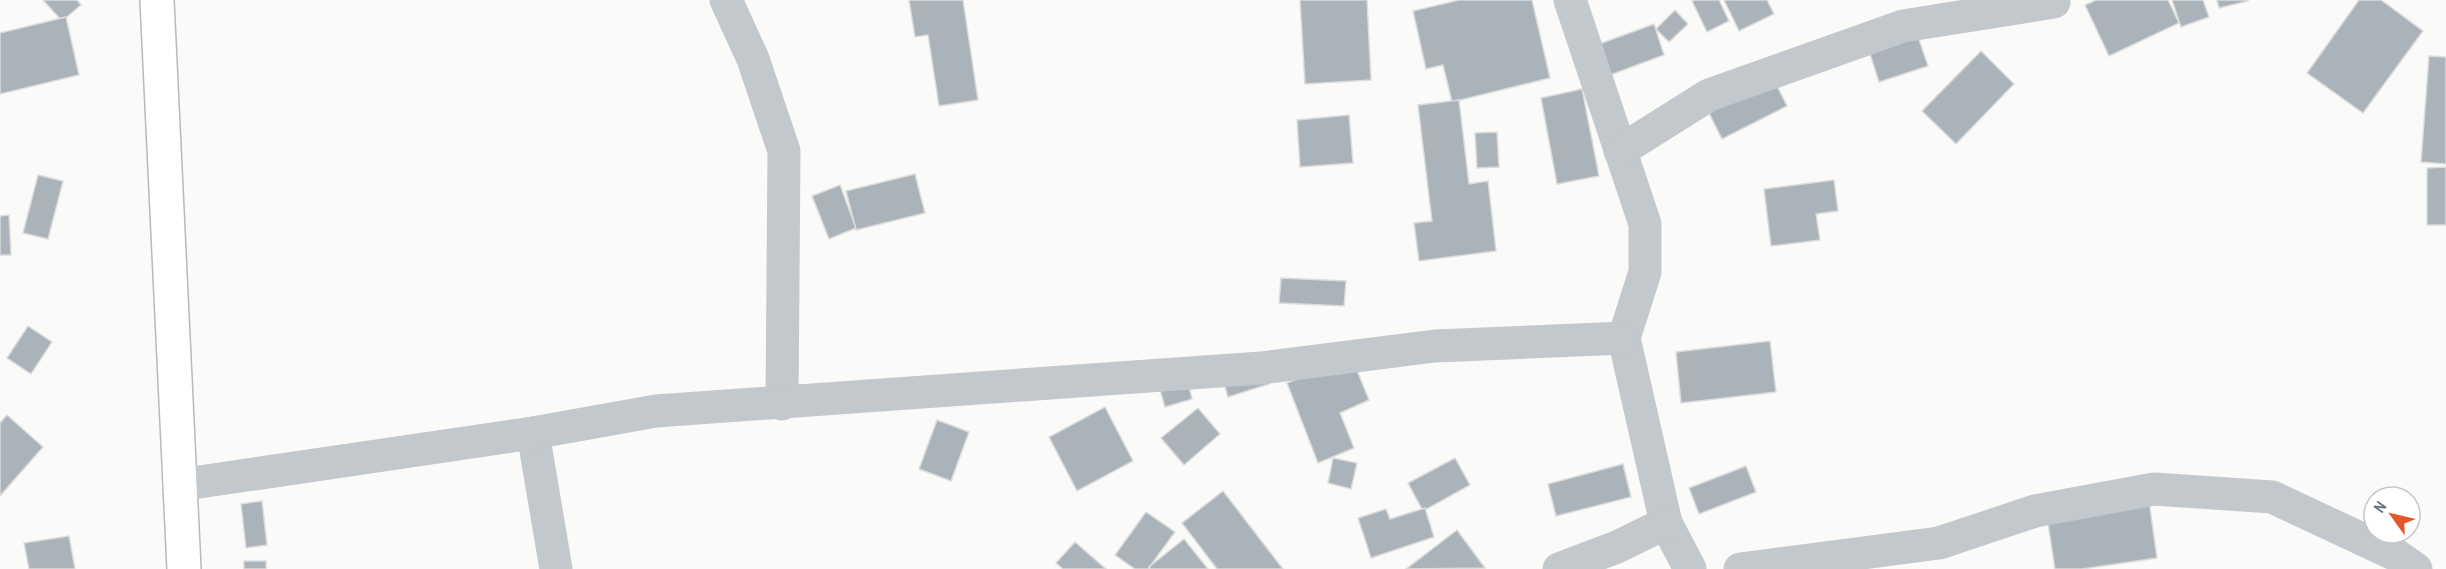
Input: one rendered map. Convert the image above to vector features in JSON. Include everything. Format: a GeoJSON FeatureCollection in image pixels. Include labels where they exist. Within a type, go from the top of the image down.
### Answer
{"type":"FeatureCollection","features":[{"type":"Feature","properties":{"kind":"main road"},"geometry":{"type":"LineString","coordinates":[[157,0],[184,569]]}},
{"type":"Feature","properties":{"kind":"street"},"geometry":{"type":"LineString","coordinates":[[726,0],[753,59],[784,151],[782,404]]}},
{"type":"Feature","properties":{"kind":"street"},"geometry":{"type":"LineString","coordinates":[[1570,0],[1645,224],[1645,272],[1624,338],[1666,523],[1690,569]]}},
{"type":"Feature","properties":{"kind":"street"},"geometry":{"type":"LineString","coordinates":[[1620,151],[1709,95],[1903,26],[2054,2]]}},
{"type":"Feature","properties":{"kind":"street"},"geometry":{"type":"LineString","coordinates":[[179,485],[533,433],[656,411],[782,404],[1261,368],[1435,346],[1624,338]]}},
{"type":"Feature","properties":{"kind":"street"},"geometry":{"type":"LineString","coordinates":[[533,433],[556,569]]}},
{"type":"Feature","properties":{"kind":"street"},"geometry":{"type":"LineString","coordinates":[[1740,569],[1939,543],[2035,512],[2154,489],[2272,497],[2396,555],[2416,569]]}},
{"type":"Feature","properties":{"kind":"street"},"geometry":{"type":"LineString","coordinates":[[1558,569],[1617,547],[1666,523]]}},
{"type":"Feature","properties":{"kind":"building"},"geometry":{"type":"Polygon","coordinates":[[[43,0],[77,0],[81,5],[62,21],[43,0]]]}},
{"type":"Feature","properties":{"kind":"building"},"geometry":{"type":"Polygon","coordinates":[[[909,0],[963,0],[978,100],[939,106],[928,35],[915,37],[909,0]]]}},
{"type":"Feature","properties":{"kind":"building"},"geometry":{"type":"Polygon","coordinates":[[[1300,0],[1367,0],[1371,80],[1305,84],[1300,0]]]}},
{"type":"Feature","properties":{"kind":"building"},"geometry":{"type":"Polygon","coordinates":[[[1459,0],[1532,0],[1550,78],[1452,102],[1443,65],[1426,69],[1413,11],[1459,0]]]}},
{"type":"Feature","properties":{"kind":"building"},"geometry":{"type":"Polygon","coordinates":[[[1719,0],[1729,21],[1707,32],[1692,1],[1719,0]]]}},
{"type":"Feature","properties":{"kind":"building"},"geometry":{"type":"Polygon","coordinates":[[[1724,0],[1767,0],[1774,14],[1739,31],[1724,0]]]}},
{"type":"Feature","properties":{"kind":"building"},"geometry":{"type":"Polygon","coordinates":[[[2096,0],[2168,0],[2179,23],[2109,56],[2085,5],[2096,0]]]}},
{"type":"Feature","properties":{"kind":"building"},"geometry":{"type":"Polygon","coordinates":[[[2172,0],[2203,0],[2209,17],[2181,27],[2172,0]]]}},
{"type":"Feature","properties":{"kind":"building"},"geometry":{"type":"Polygon","coordinates":[[[2217,0],[2248,0],[2248,1],[2219,8],[2217,0]]]}},
{"type":"Feature","properties":{"kind":"building"},"geometry":{"type":"Polygon","coordinates":[[[2359,0],[2381,0],[2423,31],[2363,113],[2307,73],[2359,0]]]}},
{"type":"Feature","properties":{"kind":"building"},"geometry":{"type":"Polygon","coordinates":[[[1675,10],[1688,24],[1669,42],[1656,29],[1675,10]]]}},
{"type":"Feature","properties":{"kind":"building"},"geometry":{"type":"Polygon","coordinates":[[[66,17],[79,75],[0,94],[0,33],[66,17]]]}},
{"type":"Feature","properties":{"kind":"building"},"geometry":{"type":"Polygon","coordinates":[[[1913,22],[1928,66],[1879,82],[1865,38],[1913,22]]]}},
{"type":"Feature","properties":{"kind":"building"},"geometry":{"type":"Polygon","coordinates":[[[1654,24],[1664,55],[1602,78],[1591,47],[1654,24]]]}},
{"type":"Feature","properties":{"kind":"building"},"geometry":{"type":"Polygon","coordinates":[[[1981,51],[2014,84],[1956,144],[1922,111],[1981,51]]]}},
{"type":"Feature","properties":{"kind":"building"},"geometry":{"type":"Polygon","coordinates":[[[2429,56],[2446,57],[2446,164],[2421,162],[2429,56]]]}},
{"type":"Feature","properties":{"kind":"building"},"geometry":{"type":"Polygon","coordinates":[[[1767,66],[1787,106],[1722,139],[1702,99],[1767,66]]]}},
{"type":"Feature","properties":{"kind":"building"},"geometry":{"type":"Polygon","coordinates":[[[1582,89],[1599,176],[1557,184],[1541,98],[1582,89]]]}},
{"type":"Feature","properties":{"kind":"building"},"geometry":{"type":"Polygon","coordinates":[[[1459,100],[1469,184],[1488,181],[1496,251],[1419,261],[1414,223],[1432,221],[1418,105],[1459,100]]]}},
{"type":"Feature","properties":{"kind":"building"},"geometry":{"type":"Polygon","coordinates":[[[1349,115],[1353,163],[1300,167],[1297,120],[1349,115]]]}},
{"type":"Feature","properties":{"kind":"building"},"geometry":{"type":"Polygon","coordinates":[[[1497,132],[1499,167],[1477,168],[1475,133],[1497,132]]]}},
{"type":"Feature","properties":{"kind":"building"},"geometry":{"type":"Polygon","coordinates":[[[2446,167],[2446,225],[2427,225],[2427,168],[2446,167]]]}},
{"type":"Feature","properties":{"kind":"building"},"geometry":{"type":"Polygon","coordinates":[[[915,174],[925,213],[856,230],[846,191],[915,174]]]}},
{"type":"Feature","properties":{"kind":"building"},"geometry":{"type":"Polygon","coordinates":[[[38,175],[63,181],[48,239],[23,233],[38,175]]]}},
{"type":"Feature","properties":{"kind":"building"},"geometry":{"type":"Polygon","coordinates":[[[1834,180],[1838,211],[1816,214],[1820,240],[1771,246],[1764,189],[1834,180]]]}},
{"type":"Feature","properties":{"kind":"building"},"geometry":{"type":"Polygon","coordinates":[[[840,185],[856,228],[829,239],[812,196],[840,185]]]}},
{"type":"Feature","properties":{"kind":"building"},"geometry":{"type":"Polygon","coordinates":[[[9,215],[11,255],[0,255],[0,216],[9,215]]]}},
{"type":"Feature","properties":{"kind":"building"},"geometry":{"type":"Polygon","coordinates":[[[1281,278],[1346,281],[1344,306],[1279,303],[1281,278]]]}},
{"type":"Feature","properties":{"kind":"building"},"geometry":{"type":"Polygon","coordinates":[[[28,326],[52,342],[31,374],[7,358],[28,326]]]}},
{"type":"Feature","properties":{"kind":"building"},"geometry":{"type":"Polygon","coordinates":[[[1770,341],[1776,392],[1681,403],[1676,352],[1770,341]]]}},
{"type":"Feature","properties":{"kind":"building"},"geometry":{"type":"Polygon","coordinates":[[[1261,357],[1269,384],[1228,397],[1220,370],[1261,357]]]}},
{"type":"Feature","properties":{"kind":"building"},"geometry":{"type":"Polygon","coordinates":[[[1352,358],[1369,400],[1340,413],[1354,448],[1318,463],[1287,383],[1352,358]]]}},
{"type":"Feature","properties":{"kind":"building"},"geometry":{"type":"Polygon","coordinates":[[[1185,371],[1192,399],[1165,407],[1157,379],[1185,371]]]}},
{"type":"Feature","properties":{"kind":"building"},"geometry":{"type":"Polygon","coordinates":[[[1105,407],[1133,461],[1077,491],[1049,437],[1105,407]]]}},
{"type":"Feature","properties":{"kind":"building"},"geometry":{"type":"Polygon","coordinates":[[[1198,408],[1220,434],[1184,465],[1161,438],[1198,408]]]}},
{"type":"Feature","properties":{"kind":"building"},"geometry":{"type":"Polygon","coordinates":[[[7,415],[43,447],[0,496],[0,423],[7,415]]]}},
{"type":"Feature","properties":{"kind":"building"},"geometry":{"type":"Polygon","coordinates":[[[937,420],[969,432],[951,481],[919,469],[937,420]]]}},
{"type":"Feature","properties":{"kind":"building"},"geometry":{"type":"Polygon","coordinates":[[[1333,458],[1357,463],[1351,489],[1328,483],[1333,458]]]}},
{"type":"Feature","properties":{"kind":"building"},"geometry":{"type":"Polygon","coordinates":[[[1455,458],[1470,485],[1423,511],[1408,483],[1455,458]]]}},
{"type":"Feature","properties":{"kind":"building"},"geometry":{"type":"Polygon","coordinates":[[[1623,464],[1631,497],[1556,516],[1548,484],[1623,464]]]}},
{"type":"Feature","properties":{"kind":"building"},"geometry":{"type":"Polygon","coordinates":[[[1746,466],[1756,492],[1699,514],[1689,488],[1746,466]]]}},
{"type":"Feature","properties":{"kind":"building"},"geometry":{"type":"Polygon","coordinates":[[[1223,491],[1283,569],[1217,569],[1182,523],[1223,491]]]}},
{"type":"Feature","properties":{"kind":"building"},"geometry":{"type":"Polygon","coordinates":[[[2148,494],[2157,558],[2082,569],[2055,569],[2046,510],[2148,494]]]}},
{"type":"Feature","properties":{"kind":"building"},"geometry":{"type":"Polygon","coordinates":[[[262,501],[267,545],[246,548],[241,504],[262,501]]]}},
{"type":"Feature","properties":{"kind":"building"},"geometry":{"type":"Polygon","coordinates":[[[1425,508],[1434,537],[1371,558],[1358,518],[1386,509],[1390,519],[1425,508]]]}},
{"type":"Feature","properties":{"kind":"building"},"geometry":{"type":"Polygon","coordinates":[[[1146,512],[1175,532],[1148,569],[1135,569],[1115,555],[1146,512]]]}},
{"type":"Feature","properties":{"kind":"building"},"geometry":{"type":"Polygon","coordinates":[[[1457,530],[1485,568],[1406,569],[1457,530]]]}},
{"type":"Feature","properties":{"kind":"building"},"geometry":{"type":"Polygon","coordinates":[[[69,536],[75,569],[29,569],[24,543],[69,536]]]}},
{"type":"Feature","properties":{"kind":"building"},"geometry":{"type":"Polygon","coordinates":[[[1184,539],[1208,569],[1151,569],[1149,567],[1184,539]]]}},
{"type":"Feature","properties":{"kind":"building"},"geometry":{"type":"Polygon","coordinates":[[[1075,542],[1106,569],[1063,569],[1056,563],[1075,542]]]}},
{"type":"Feature","properties":{"kind":"building"},"geometry":{"type":"Polygon","coordinates":[[[244,561],[266,561],[266,569],[244,569],[244,561]]]}}]}
